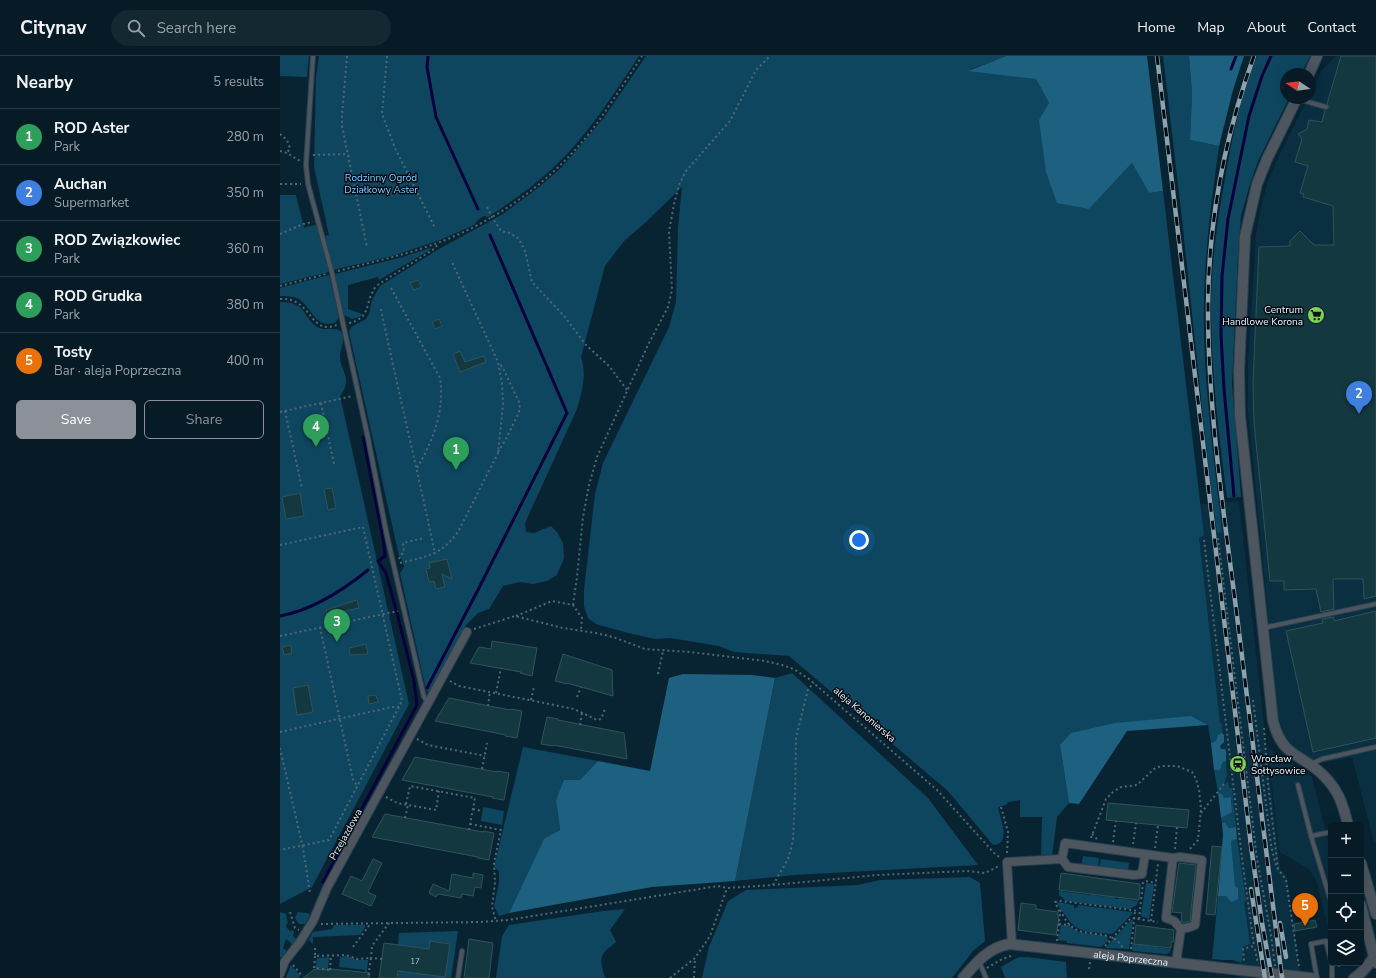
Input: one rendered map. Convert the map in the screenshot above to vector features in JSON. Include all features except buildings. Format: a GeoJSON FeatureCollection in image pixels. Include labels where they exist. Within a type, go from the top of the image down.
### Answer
{"type":"FeatureCollection","features":[{"type":"Feature","properties":{"kind":"street"},"geometry":{"type":"LineString","coordinates":[[1312,68],[1317,56]]}},
{"type":"Feature","properties":{"kind":"street"},"geometry":{"type":"LineString","coordinates":[[1314,68],[1323,56]]}},
{"type":"Feature","properties":{"kind":"street"},"geometry":{"type":"LineString","coordinates":[[1293,104],[1266,159],[1256,184],[1245,236],[1239,372],[1240,416],[1271,714],[1274,728],[1279,739],[1288,750],[1323,774],[1342,801],[1347,822]]}},
{"type":"Feature","properties":{"kind":"street","name":"Przejazdowa"},"geometry":{"type":"LineString","coordinates":[[280,974],[285,961],[305,934],[313,920],[327,888],[467,632]]}},
{"type":"Feature","properties":{"kind":"street"},"geometry":{"type":"LineString","coordinates":[[1145,855],[1142,874],[1134,875],[1068,867],[1062,859],[1065,843],[1132,852],[1145,855],[1156,858],[1180,857],[1202,860],[1195,924],[1181,929]]}},
{"type":"Feature","properties":{"kind":"street"},"geometry":{"type":"LineString","coordinates":[[1173,858],[1166,918],[1174,921],[1181,929],[1176,963]]}},
{"type":"Feature","properties":{"kind":"street"},"geometry":{"type":"LineString","coordinates":[[1012,945],[1007,862],[1062,859]]}},
{"type":"Feature","properties":{"kind":"street"},"geometry":{"type":"LineString","coordinates":[[1364,872],[1376,914]]}},
{"type":"Feature","properties":{"kind":"street"},"geometry":{"type":"LineString","coordinates":[[1354,978],[1375,960],[1364,917]]}},
{"type":"Feature","properties":{"kind":"street","name":"aleja Poprzeczna"},"geometry":{"type":"LineString","coordinates":[[963,978],[979,960],[995,948],[1012,945],[1176,963],[1304,974]]}},
{"type":"Feature","properties":{"kind":"lane"},"geometry":{"type":"LineString","coordinates":[[313,56],[306,165],[308,184],[332,273],[404,610],[424,697],[428,702]]}},
{"type":"Feature","properties":{"kind":"lane"},"geometry":{"type":"LineString","coordinates":[[1316,104],[1326,107]]}},
{"type":"Feature","properties":{"kind":"lane"},"geometry":{"type":"LineString","coordinates":[[1262,628],[1376,604]]}},
{"type":"Feature","properties":{"kind":"lane"},"geometry":{"type":"LineString","coordinates":[[1309,765],[1322,759],[1376,747]]}},
{"type":"Feature","properties":{"kind":"lane"},"geometry":{"type":"LineString","coordinates":[[1298,785],[1311,836],[1329,894]]}},
{"type":"Feature","properties":{"kind":"lane"},"geometry":{"type":"LineString","coordinates":[[1311,836],[1328,833]]}},
{"type":"Feature","properties":{"kind":"lane"},"geometry":{"type":"LineString","coordinates":[[1316,978],[1311,944],[1326,941],[1328,948]]}},
{"type":"Feature","properties":{"kind":"lane"},"geometry":{"type":"LineString","coordinates":[[458,978],[462,951]]}},
{"type":"Feature","properties":{"kind":"lane"},"geometry":{"type":"LineString","coordinates":[[979,960],[986,978]]}},
{"type":"Feature","properties":{"kind":"lane"},"geometry":{"type":"LineString","coordinates":[[1332,966],[1332,978]]}},
{"type":"Feature","properties":{"kind":"path"},"geometry":{"type":"LineString","coordinates":[[347,56],[342,126],[367,247]]}},
{"type":"Feature","properties":{"kind":"path"},"geometry":{"type":"LineString","coordinates":[[387,56],[382,114],[395,148],[435,228]]}},
{"type":"Feature","properties":{"kind":"path"},"geometry":{"type":"LineString","coordinates":[[280,286],[400,256],[440,242],[476,227],[514,204],[555,171],[598,122],[642,56]]}},
{"type":"Feature","properties":{"kind":"path"},"geometry":{"type":"LineString","coordinates":[[582,630],[582,618],[573,605],[583,517],[589,485],[597,457],[627,390],[668,307],[672,290],[669,232],[679,185],[686,171],[730,121],[756,70],[770,56]]}},
{"type":"Feature","properties":{"kind":"path"},"geometry":{"type":"LineString","coordinates":[[280,134],[287,140],[290,148],[287,153]]}},
{"type":"Feature","properties":{"kind":"path"},"geometry":{"type":"LineString","coordinates":[[280,151],[287,153],[306,165]]}},
{"type":"Feature","properties":{"kind":"path"},"geometry":{"type":"LineString","coordinates":[[314,155],[348,154]]}},
{"type":"Feature","properties":{"kind":"path"},"geometry":{"type":"LineString","coordinates":[[280,184],[308,184]]}},
{"type":"Feature","properties":{"kind":"path"},"geometry":{"type":"LineString","coordinates":[[487,207],[501,231],[510,233],[519,239],[525,251],[532,282],[565,317],[586,345],[609,366],[627,390]]}},
{"type":"Feature","properties":{"kind":"path"},"geometry":{"type":"LineString","coordinates":[[280,234],[303,224]]}},
{"type":"Feature","properties":{"kind":"path"},"geometry":{"type":"LineString","coordinates":[[280,299],[286,298],[293,300],[303,306],[314,320],[326,327],[353,322],[362,318],[366,313],[373,291],[379,284],[434,250],[440,242]]}},
{"type":"Feature","properties":{"kind":"path"},"geometry":{"type":"LineString","coordinates":[[451,260],[498,362],[502,383],[503,404],[498,453]]}},
{"type":"Feature","properties":{"kind":"path"},"geometry":{"type":"LineString","coordinates":[[391,288],[440,378],[442,388],[439,415],[433,434],[417,468]]}},
{"type":"Feature","properties":{"kind":"path"},"geometry":{"type":"LineString","coordinates":[[381,309],[436,554]]}},
{"type":"Feature","properties":{"kind":"path"},"geometry":{"type":"LineString","coordinates":[[403,562],[436,554],[449,544],[458,532],[519,412],[520,404],[503,368],[498,362]]}},
{"type":"Feature","properties":{"kind":"path"},"geometry":{"type":"LineString","coordinates":[[280,412],[358,395]]}},
{"type":"Feature","properties":{"kind":"path"},"geometry":{"type":"LineString","coordinates":[[321,403],[334,464]]}},
{"type":"Feature","properties":{"kind":"path"},"geometry":{"type":"LineString","coordinates":[[285,411],[302,488]]}},
{"type":"Feature","properties":{"kind":"path"},"geometry":{"type":"LineString","coordinates":[[280,545],[363,527],[402,700],[358,787],[329,840],[280,850]]}},
{"type":"Feature","properties":{"kind":"path"},"geometry":{"type":"LineString","coordinates":[[394,565],[404,551],[403,542],[424,538]]}},
{"type":"Feature","properties":{"kind":"path"},"geometry":{"type":"LineString","coordinates":[[1218,538],[1257,859],[1271,935],[1275,969]]}},
{"type":"Feature","properties":{"kind":"path"},"geometry":{"type":"LineString","coordinates":[[1204,540],[1254,946],[1243,948],[1245,964]]}},
{"type":"Feature","properties":{"kind":"path"},"geometry":{"type":"LineString","coordinates":[[467,632],[515,616],[552,601],[573,605]]}},
{"type":"Feature","properties":{"kind":"path"},"geometry":{"type":"LineString","coordinates":[[280,636],[404,610]]}},
{"type":"Feature","properties":{"kind":"path","name":"aleja Kanonierska"},"geometry":{"type":"LineString","coordinates":[[515,616],[556,627],[582,630],[613,637],[645,649],[690,652],[765,661],[794,669],[814,683],[937,790],[995,854]]}},
{"type":"Feature","properties":{"kind":"path"},"geometry":{"type":"LineString","coordinates":[[320,627],[353,780],[358,787]]}},
{"type":"Feature","properties":{"kind":"path"},"geometry":{"type":"LineString","coordinates":[[658,674],[663,651]]}},
{"type":"Feature","properties":{"kind":"path"},"geometry":{"type":"LineString","coordinates":[[496,693],[501,668]]}},
{"type":"Feature","properties":{"kind":"path"},"geometry":{"type":"LineString","coordinates":[[447,679],[459,686],[574,709],[597,720],[600,719],[605,709]]}},
{"type":"Feature","properties":{"kind":"path"},"geometry":{"type":"LineString","coordinates":[[773,885],[788,859],[793,841],[796,738],[808,689],[814,683]]}},
{"type":"Feature","properties":{"kind":"path"},"geometry":{"type":"LineString","coordinates":[[531,700],[534,687]]}},
{"type":"Feature","properties":{"kind":"path"},"geometry":{"type":"LineString","coordinates":[[577,697],[581,687]]}},
{"type":"Feature","properties":{"kind":"path"},"geometry":{"type":"LineString","coordinates":[[488,706],[490,692]]}},
{"type":"Feature","properties":{"kind":"path"},"geometry":{"type":"LineString","coordinates":[[1253,700],[1271,845],[1276,866],[1286,880],[1304,974],[1315,967]]}},
{"type":"Feature","properties":{"kind":"path"},"geometry":{"type":"LineString","coordinates":[[280,732],[392,707],[399,707]]}},
{"type":"Feature","properties":{"kind":"path"},"geometry":{"type":"LineString","coordinates":[[580,725],[582,713]]}},
{"type":"Feature","properties":{"kind":"path"},"geometry":{"type":"LineString","coordinates":[[1264,724],[1268,784],[1279,870]]}},
{"type":"Feature","properties":{"kind":"path"},"geometry":{"type":"LineString","coordinates":[[415,738],[428,745],[485,756]]}},
{"type":"Feature","properties":{"kind":"path"},"geometry":{"type":"LineString","coordinates":[[482,770],[487,743]]}},
{"type":"Feature","properties":{"kind":"path"},"geometry":{"type":"LineString","coordinates":[[280,748],[302,845],[310,893]]}},
{"type":"Feature","properties":{"kind":"path"},"geometry":{"type":"LineString","coordinates":[[1088,847],[1106,799],[1113,792],[1121,787],[1137,785],[1154,769],[1161,766],[1177,766],[1192,772],[1199,790],[1200,814],[1198,840],[1186,852]]}},
{"type":"Feature","properties":{"kind":"path"},"geometry":{"type":"LineString","coordinates":[[1200,814],[1224,784]]}},
{"type":"Feature","properties":{"kind":"path"},"geometry":{"type":"LineString","coordinates":[[405,818],[410,786],[439,791],[475,798],[469,830]]}},
{"type":"Feature","properties":{"kind":"path"},"geometry":{"type":"LineString","coordinates":[[383,796],[397,803],[436,810],[439,791]]}},
{"type":"Feature","properties":{"kind":"path"},"geometry":{"type":"LineString","coordinates":[[313,920],[319,924],[496,921],[656,897],[718,886],[727,888],[870,876],[968,871],[985,873],[1007,862],[1008,832],[1001,807]]}},
{"type":"Feature","properties":{"kind":"path"},"geometry":{"type":"LineString","coordinates":[[473,809],[482,811]]}},
{"type":"Feature","properties":{"kind":"path"},"geometry":{"type":"LineString","coordinates":[[1112,850],[1116,821]]}},
{"type":"Feature","properties":{"kind":"path"},"geometry":{"type":"LineString","coordinates":[[1132,852],[1136,823]]}},
{"type":"Feature","properties":{"kind":"path"},"geometry":{"type":"LineString","coordinates":[[470,824],[501,830],[494,863],[495,882],[492,907],[496,921]]}},
{"type":"Feature","properties":{"kind":"path"},"geometry":{"type":"LineString","coordinates":[[1151,921],[1158,862],[1156,858],[1158,825]]}},
{"type":"Feature","properties":{"kind":"path"},"geometry":{"type":"LineString","coordinates":[[1173,858],[1177,827]]}},
{"type":"Feature","properties":{"kind":"path"},"geometry":{"type":"LineString","coordinates":[[1092,834],[1098,840]]}},
{"type":"Feature","properties":{"kind":"path"},"geometry":{"type":"LineString","coordinates":[[1138,919],[1143,881],[1146,881],[1147,875]]}},
{"type":"Feature","properties":{"kind":"path"},"geometry":{"type":"LineString","coordinates":[[1146,881],[1156,883]]}},
{"type":"Feature","properties":{"kind":"path"},"geometry":{"type":"LineString","coordinates":[[670,978],[695,958],[710,936],[727,888]]}},
{"type":"Feature","properties":{"kind":"path"},"geometry":{"type":"LineString","coordinates":[[1056,944],[1060,913],[1055,902],[1061,901],[1139,911]]}},
{"type":"Feature","properties":{"kind":"path"},"geometry":{"type":"LineString","coordinates":[[1058,908],[1070,925]]}},
{"type":"Feature","properties":{"kind":"path"},"geometry":{"type":"LineString","coordinates":[[1130,952],[1135,911]]}},
{"type":"Feature","properties":{"kind":"path"},"geometry":{"type":"LineString","coordinates":[[290,912],[295,928],[305,934]]}},
{"type":"Feature","properties":{"kind":"path"},"geometry":{"type":"LineString","coordinates":[[1103,949],[1131,918],[1158,922]]}},
{"type":"Feature","properties":{"kind":"path"},"geometry":{"type":"LineString","coordinates":[[353,947],[371,923]]}},
{"type":"Feature","properties":{"kind":"path"},"geometry":{"type":"LineString","coordinates":[[368,978],[372,946],[389,923]]}},
{"type":"Feature","properties":{"kind":"path"},"geometry":{"type":"LineString","coordinates":[[1059,923],[1070,925],[1082,932],[1108,935],[1121,945],[1125,952]]}},
{"type":"Feature","properties":{"kind":"path"},"geometry":{"type":"LineString","coordinates":[[315,948],[314,968],[330,970],[331,956]]}},
{"type":"Feature","properties":{"kind":"path"},"geometry":{"type":"LineString","coordinates":[[1255,949],[1259,967]]}},
{"type":"Feature","properties":{"kind":"path"},"geometry":{"type":"LineString","coordinates":[[984,970],[1002,958],[1019,954]]}},
{"type":"Feature","properties":{"kind":"path"},"geometry":{"type":"LineString","coordinates":[[315,956],[346,955],[357,959],[382,959]]}},
{"type":"Feature","properties":{"kind":"path"},"geometry":{"type":"LineString","coordinates":[[694,978],[695,958]]}},
{"type":"Feature","properties":{"kind":"path"},"geometry":{"type":"LineString","coordinates":[[1089,969],[1090,961]]}},
{"type":"Feature","properties":{"kind":"path"},"geometry":{"type":"LineString","coordinates":[[291,963],[302,976]]}},
{"type":"Feature","properties":{"kind":"shaded area"},"geometry":{"type":"Polygon","coordinates":[[[1006,56],[1147,56],[1163,191],[1149,193],[1132,163],[1089,209],[1057,203],[1046,172],[1039,120],[1049,103],[1036,79],[968,71],[1006,56]]]}},
{"type":"Feature","properties":{"kind":"shaded area"},"geometry":{"type":"Polygon","coordinates":[[[1189,56],[1244,56],[1233,90],[1219,146],[1190,140],[1192,92],[1189,56]]]}},
{"type":"Feature","properties":{"kind":"shaded area","name":"Centrum Handlowe Korona"},"geometry":{"type":"Polygon","coordinates":[[[1336,56],[1376,56],[1376,843],[1374,843],[1352,757],[1318,764],[1295,748],[1284,735],[1278,716],[1248,411],[1248,365],[1256,235],[1260,212],[1267,184],[1277,160],[1305,104],[1316,104],[1316,82],[1322,70],[1336,56]]]}},
{"type":"Feature","properties":{"kind":"shaded area"},"geometry":{"type":"Polygon","coordinates":[[[1239,501],[1280,868],[1287,877],[1300,978],[1239,978],[1239,956],[1192,505],[1239,501]]]}},
{"type":"Feature","properties":{"kind":"shaded area"},"geometry":{"type":"Polygon","coordinates":[[[683,674],[752,675],[775,678],[735,881],[652,887],[509,913],[544,839],[560,830],[556,800],[564,780],[580,780],[598,761],[650,771],[669,678],[683,674]]]}},
{"type":"Feature","properties":{"kind":"shaded area"},"geometry":{"type":"Polygon","coordinates":[[[1191,716],[1208,725],[1127,731],[1079,804],[1069,803],[1060,745],[1071,733],[1115,723],[1191,716]]]}},
{"type":"Feature","properties":{"kind":"shaded area"},"geometry":{"type":"Polygon","coordinates":[[[1222,733],[1224,735],[1224,742],[1220,746],[1221,749],[1226,750],[1226,762],[1224,761],[1219,770],[1214,770],[1211,743],[1216,741],[1218,735],[1222,733]]]}},
{"type":"Feature","properties":{"kind":"shaded area"},"geometry":{"type":"Polygon","coordinates":[[[1268,748],[1312,777],[1328,839],[1328,928],[1317,883],[1309,869],[1281,853],[1279,850],[1268,748]]]}},
{"type":"Feature","properties":{"kind":"shaded area"},"geometry":{"type":"Polygon","coordinates":[[[1218,793],[1222,794],[1224,798],[1231,797],[1232,812],[1221,818],[1218,793]]]}},
{"type":"Feature","properties":{"kind":"shaded area"},"geometry":{"type":"Polygon","coordinates":[[[1222,823],[1225,823],[1229,828],[1236,827],[1237,839],[1231,841],[1235,886],[1238,888],[1238,899],[1231,902],[1226,896],[1218,896],[1223,835],[1222,823]]]}},
{"type":"Feature","properties":{"kind":"green space"},"geometry":{"type":"Polygon","coordinates":[[[280,56],[309,56],[307,77],[280,76],[280,56]]]}},
{"type":"Feature","properties":{"kind":"green space","name":"Rodzinny Ogród Działkowy Aster"},"geometry":{"type":"Polygon","coordinates":[[[319,56],[639,56],[600,114],[578,142],[546,174],[514,200],[488,217],[484,216],[479,219],[474,225],[440,240],[392,256],[333,270],[325,236],[329,235],[314,167],[316,77],[319,56]]]}},
{"type":"Feature","properties":{"kind":"green space"},"geometry":{"type":"Polygon","coordinates":[[[646,56],[1006,56],[969,70],[1036,79],[1049,103],[1089,209],[1132,163],[1149,193],[1163,191],[1204,535],[1199,538],[1222,733],[1218,735],[1217,741],[1211,743],[1208,725],[1191,716],[1060,745],[1069,803],[1057,817],[1052,856],[1041,856],[1042,817],[1020,817],[1020,800],[1009,802],[998,807],[1003,836],[999,844],[993,845],[948,791],[789,656],[734,652],[719,646],[670,638],[655,639],[596,624],[588,618],[584,606],[584,590],[595,494],[603,463],[669,327],[676,302],[678,228],[682,187],[624,241],[605,266],[581,357],[584,377],[577,409],[525,523],[526,532],[534,533],[551,526],[557,532],[563,543],[564,558],[557,575],[547,581],[533,584],[520,582],[503,586],[489,609],[478,613],[467,624],[429,693],[426,690],[400,573],[404,567],[402,559],[399,556],[349,332],[351,327],[366,319],[369,314],[372,300],[380,286],[439,249],[503,214],[538,188],[562,167],[603,119],[646,56]]]}},
{"type":"Feature","properties":{"kind":"green space"},"geometry":{"type":"Polygon","coordinates":[[[1163,56],[1189,56],[1192,92],[1190,140],[1219,146],[1207,242],[1204,300],[1207,387],[1222,532],[1217,533],[1209,473],[1163,56]]]}},
{"type":"Feature","properties":{"kind":"green space"},"geometry":{"type":"Polygon","coordinates":[[[1257,56],[1310,56],[1304,68],[1280,68],[1280,104],[1286,104],[1258,161],[1241,216],[1232,385],[1241,497],[1227,498],[1214,380],[1211,332],[1212,276],[1222,195],[1238,116],[1257,56]]]}},
{"type":"Feature","properties":{"kind":"green space"},"geometry":{"type":"Polygon","coordinates":[[[280,195],[296,195],[304,228],[318,224],[329,272],[280,284],[280,195]]]}},
{"type":"Feature","properties":{"kind":"green space"},"geometry":{"type":"Polygon","coordinates":[[[430,248],[430,250],[379,280],[378,277],[348,285],[348,309],[362,314],[360,317],[352,319],[344,315],[335,274],[403,257],[430,248]]]}},
{"type":"Feature","properties":{"kind":"green space"},"geometry":{"type":"Polygon","coordinates":[[[329,275],[339,316],[334,323],[328,324],[318,320],[299,299],[280,296],[280,288],[329,275]]]}},
{"type":"Feature","properties":{"kind":"green space"},"geometry":{"type":"Polygon","coordinates":[[[280,302],[296,305],[304,311],[313,324],[319,328],[338,330],[343,336],[340,358],[346,382],[340,396],[409,704],[312,887],[280,904],[280,302]]]}},
{"type":"Feature","properties":{"kind":"green space"},"geometry":{"type":"Polygon","coordinates":[[[792,673],[928,798],[978,865],[794,875],[735,881],[775,678],[792,673]]]}},
{"type":"Feature","properties":{"kind":"green space"},"geometry":{"type":"Polygon","coordinates":[[[523,747],[598,761],[580,780],[556,800],[560,831],[544,840],[509,913],[499,916],[494,906],[499,883],[499,871],[494,867],[523,747]]]}},
{"type":"Feature","properties":{"kind":"green space"},"geometry":{"type":"Polygon","coordinates":[[[1224,761],[1226,762],[1227,776],[1224,786],[1228,781],[1229,788],[1232,788],[1236,827],[1229,828],[1225,823],[1222,823],[1221,818],[1232,812],[1232,800],[1224,798],[1222,794],[1218,793],[1214,770],[1216,770],[1224,761]]]}},
{"type":"Feature","properties":{"kind":"green space"},"geometry":{"type":"Polygon","coordinates":[[[483,807],[504,811],[502,825],[481,821],[483,807]]]}},
{"type":"Feature","properties":{"kind":"green space"},"geometry":{"type":"Polygon","coordinates":[[[1237,839],[1246,901],[1244,902],[1250,944],[1243,947],[1242,962],[1212,959],[1218,896],[1226,896],[1238,888],[1235,886],[1231,841],[1237,839]]]}},
{"type":"Feature","properties":{"kind":"green space"},"geometry":{"type":"Polygon","coordinates":[[[1083,856],[1099,858],[1098,868],[1081,866],[1083,856]]]}},
{"type":"Feature","properties":{"kind":"green space"},"geometry":{"type":"Polygon","coordinates":[[[1101,859],[1129,863],[1128,872],[1099,869],[1101,859]]]}},
{"type":"Feature","properties":{"kind":"green space"},"geometry":{"type":"Polygon","coordinates":[[[970,877],[980,883],[985,941],[973,951],[952,978],[702,978],[709,947],[728,901],[746,890],[858,885],[880,880],[970,877]]]}},
{"type":"Feature","properties":{"kind":"green space"},"geometry":{"type":"Polygon","coordinates":[[[1146,883],[1153,884],[1154,886],[1149,919],[1141,916],[1146,883]]]}},
{"type":"Feature","properties":{"kind":"green space"},"geometry":{"type":"Polygon","coordinates":[[[1059,891],[1115,897],[1115,899],[1138,900],[1138,902],[1135,906],[1129,909],[1066,901],[1059,895],[1059,891]]]}},
{"type":"Feature","properties":{"kind":"green space"},"geometry":{"type":"Polygon","coordinates":[[[1057,902],[1074,905],[1074,908],[1078,907],[1078,905],[1132,912],[1132,914],[1114,933],[1090,932],[1079,929],[1075,926],[1060,909],[1057,902]]]}},
{"type":"Feature","properties":{"kind":"green space"},"geometry":{"type":"Polygon","coordinates":[[[625,909],[610,930],[616,942],[606,950],[602,957],[601,961],[605,978],[496,978],[502,936],[509,925],[625,909]]]}},
{"type":"Feature","properties":{"kind":"green space"},"geometry":{"type":"Polygon","coordinates":[[[280,912],[286,914],[288,924],[286,924],[286,927],[290,931],[293,930],[293,936],[297,940],[293,945],[286,939],[283,948],[287,951],[281,958],[280,957],[280,912]]]}},
{"type":"Feature","properties":{"kind":"green space"},"geometry":{"type":"Polygon","coordinates":[[[298,912],[307,913],[310,915],[305,924],[299,924],[295,918],[298,912]]]}},
{"type":"Feature","properties":{"kind":"green space"},"geometry":{"type":"Polygon","coordinates":[[[1131,920],[1133,920],[1129,949],[1105,948],[1131,920]]]}},
{"type":"Feature","properties":{"kind":"green space"},"geometry":{"type":"Polygon","coordinates":[[[334,925],[365,925],[365,927],[360,935],[313,937],[313,944],[309,940],[313,932],[332,929],[334,925]]]}},
{"type":"Feature","properties":{"kind":"green space"},"geometry":{"type":"Polygon","coordinates":[[[1061,925],[1069,925],[1073,929],[1082,933],[1107,936],[1108,941],[1101,947],[1067,943],[1067,941],[1058,940],[1061,925]]]}},
{"type":"Feature","properties":{"kind":"green space"},"geometry":{"type":"Polygon","coordinates":[[[458,931],[451,978],[397,978],[399,971],[445,977],[450,944],[430,941],[429,949],[408,945],[398,945],[399,933],[458,931]]]}},
{"type":"Feature","properties":{"kind":"green space"},"geometry":{"type":"Polygon","coordinates":[[[1133,943],[1171,949],[1169,953],[1166,954],[1133,951],[1131,948],[1133,943]]]}},
{"type":"Feature","properties":{"kind":"green space"},"geometry":{"type":"Polygon","coordinates":[[[347,956],[357,960],[368,960],[366,978],[364,978],[365,970],[339,967],[340,957],[347,956]]]}},
{"type":"Feature","properties":{"kind":"green space"},"geometry":{"type":"Polygon","coordinates":[[[329,957],[328,969],[315,968],[317,958],[329,957]]]}},
{"type":"Feature","properties":{"kind":"green space"},"geometry":{"type":"Polygon","coordinates":[[[1020,957],[1066,962],[1067,978],[1005,978],[1001,967],[1020,957]]]}},
{"type":"Feature","properties":{"kind":"green space"},"geometry":{"type":"Polygon","coordinates":[[[291,965],[300,976],[298,978],[286,978],[291,965]]]}},
{"type":"Feature","properties":{"kind":"waterway"},"geometry":{"type":"LineString","coordinates":[[428,56],[427,67],[436,117],[478,209]]}},
{"type":"Feature","properties":{"kind":"waterway"},"geometry":{"type":"LineString","coordinates":[[1231,69],[1236,56]]}},
{"type":"Feature","properties":{"kind":"waterway"},"geometry":{"type":"LineString","coordinates":[[1234,496],[1224,389],[1221,335],[1222,276],[1228,219],[1249,116],[1262,76],[1271,56]]}},
{"type":"Feature","properties":{"kind":"waterway"},"geometry":{"type":"LineString","coordinates":[[427,688],[567,413],[490,235]]}},
{"type":"Feature","properties":{"kind":"waterway"},"geometry":{"type":"LineString","coordinates":[[323,882],[417,705],[414,681],[398,617],[386,573],[378,561],[385,556],[383,539],[363,437]]}},
{"type":"Feature","properties":{"kind":"waterway"},"geometry":{"type":"LineString","coordinates":[[280,616],[304,609],[327,599],[368,570]]}},
{"type":"Feature","properties":{"kind":"railway"},"geometry":{"type":"LineString","coordinates":[[1157,56],[1251,846],[1262,923],[1272,978]]}},
{"type":"Feature","properties":{"kind":"railway"},"geometry":{"type":"LineString","coordinates":[[1254,56],[1227,148],[1215,212],[1209,276],[1209,347],[1214,424],[1222,501],[1282,978]]}},
{"type":"Feature","properties":{"kind":"railway"},"geometry":{"type":"LineString","coordinates":[[1251,889],[1265,978]]}},
{"type":"Feature","properties":{"kind":"railway"},"geometry":{"type":"LineString","coordinates":[[1280,923],[1286,957]]}},
{"type":"Feature","properties":{"kind":"place","name":"Centrum Handlowe Korona"},"geometry":{"type":"Point","coordinates":[1316,315]}},
{"type":"Feature","properties":{"kind":"place","name":"Auchan"},"geometry":{"type":"Point","coordinates":[1359,414]}},
{"type":"Feature","properties":{"kind":"place","name":"ROD Grudka"},"geometry":{"type":"Point","coordinates":[316,447]}},
{"type":"Feature","properties":{"kind":"place","name":"ROD Aster"},"geometry":{"type":"Point","coordinates":[456,470]}},
{"type":"Feature","properties":{"kind":"place","name":"ROD Związkowiec"},"geometry":{"type":"Point","coordinates":[337,642]}},
{"type":"Feature","properties":{"kind":"place","name":"Wrocław Sołtysowice"},"geometry":{"type":"Point","coordinates":[1238,764]}},
{"type":"Feature","properties":{"kind":"place","name":"Tosty"},"geometry":{"type":"Point","coordinates":[1305,926]}}]}
